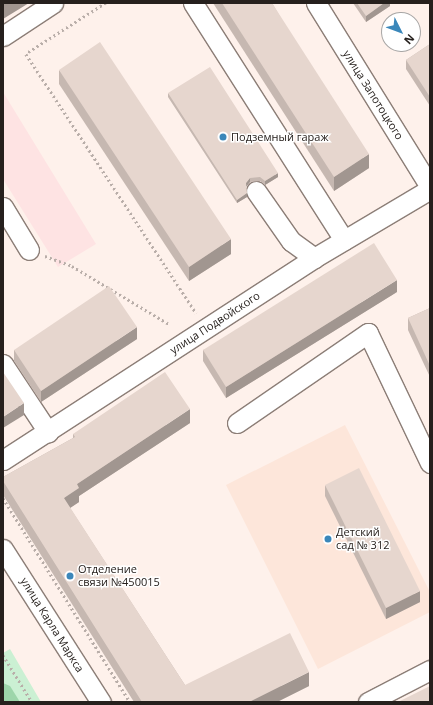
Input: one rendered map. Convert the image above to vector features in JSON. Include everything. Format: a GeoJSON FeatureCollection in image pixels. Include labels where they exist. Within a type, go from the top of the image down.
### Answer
{"type":"FeatureCollection","features":[{"type":"Feature","properties":{"kind":"street"},"geometry":{"type":"LineString","coordinates":[[3,36],[53,3]]}},
{"type":"Feature","properties":{"kind":"street"},"geometry":{"type":"LineString","coordinates":[[192,3],[344,240]]}},
{"type":"Feature","properties":{"kind":"street","name":"улица Запотоцкого"},"geometry":{"type":"LineString","coordinates":[[316,3],[430,188]]}},
{"type":"Feature","properties":{"kind":"street","name":"улица Подвойского"},"geometry":{"type":"LineString","coordinates":[[3,460],[314,258],[430,188]]}},
{"type":"Feature","properties":{"kind":"street"},"geometry":{"type":"LineString","coordinates":[[256,191],[291,241],[314,258]]}},
{"type":"Feature","properties":{"kind":"street"},"geometry":{"type":"LineString","coordinates":[[3,207],[29,250]]}},
{"type":"Feature","properties":{"kind":"street"},"geometry":{"type":"LineString","coordinates":[[237,423],[368,333],[430,463]]}},
{"type":"Feature","properties":{"kind":"street"},"geometry":{"type":"LineString","coordinates":[[3,364],[48,432]]}},
{"type":"Feature","properties":{"kind":"street","name":"улица Карла Маркса"},"geometry":{"type":"LineString","coordinates":[[3,549],[101,702]]}},
{"type":"Feature","properties":{"kind":"street"},"geometry":{"type":"LineString","coordinates":[[368,702],[430,670]]}},
{"type":"Feature","properties":{"kind":"path"},"geometry":{"type":"LineString","coordinates":[[106,3],[26,54],[207,328]]}},
{"type":"Feature","properties":{"kind":"path"},"geometry":{"type":"LineString","coordinates":[[29,250],[72,266],[169,324]]}},
{"type":"Feature","properties":{"kind":"path"},"geometry":{"type":"LineString","coordinates":[[3,498],[130,702]]}},
{"type":"Feature","properties":{"kind":"path"},"geometry":{"type":"LineString","coordinates":[[3,655],[5,664],[32,702]]}},
{"type":"Feature","properties":{"kind":"shaded area"},"geometry":{"type":"Polygon","coordinates":[[[3,92],[96,244],[58,267],[3,179],[3,92]]]}},
{"type":"Feature","properties":{"kind":"shaded area","name":"Детский сад № 312"},"geometry":{"type":"Polygon","coordinates":[[[345,425],[430,592],[430,612],[318,669],[226,485],[345,425]]]}},
{"type":"Feature","properties":{"kind":"green space"},"geometry":{"type":"Polygon","coordinates":[[[10,649],[41,702],[3,702],[3,653],[10,649]]]}},
{"type":"Feature","properties":{"kind":"green space"},"geometry":{"type":"Polygon","coordinates":[[[3,683],[10,686],[20,702],[3,702],[3,683]]]}},
{"type":"Feature","properties":{"kind":"building"},"geometry":{"type":"Polygon","coordinates":[[[222,3],[272,3],[369,154],[334,177],[222,3]]]}},
{"type":"Feature","properties":{"kind":"building"},"geometry":{"type":"Polygon","coordinates":[[[357,3],[384,3],[366,16],[357,3]]]}},
{"type":"Feature","properties":{"kind":"building"},"geometry":{"type":"Polygon","coordinates":[[[100,42],[231,239],[189,267],[59,70],[100,42]]]}},
{"type":"Feature","properties":{"kind":"building"},"geometry":{"type":"Polygon","coordinates":[[[430,44],[430,97],[406,60],[418,52],[421,52],[421,50],[430,44]]]}},
{"type":"Feature","properties":{"kind":"building","name":"Подземный гараж"},"geometry":{"type":"Polygon","coordinates":[[[210,67],[278,173],[265,181],[260,177],[250,178],[246,183],[247,193],[237,200],[168,93],[210,67]]]}},
{"type":"Feature","properties":{"kind":"building"},"geometry":{"type":"Polygon","coordinates":[[[374,243],[397,280],[226,387],[203,350],[374,243]]]}},
{"type":"Feature","properties":{"kind":"building"},"geometry":{"type":"Polygon","coordinates":[[[109,286],[137,327],[41,391],[14,350],[109,286]]]}},
{"type":"Feature","properties":{"kind":"building"},"geometry":{"type":"Polygon","coordinates":[[[430,308],[430,366],[408,318],[430,308]]]}},
{"type":"Feature","properties":{"kind":"building"},"geometry":{"type":"Polygon","coordinates":[[[3,372],[24,403],[3,417],[3,372]]]}},
{"type":"Feature","properties":{"kind":"building"},"geometry":{"type":"Polygon","coordinates":[[[165,372],[190,409],[77,484],[79,488],[64,498],[185,685],[290,633],[309,672],[249,702],[142,702],[3,481],[3,477],[75,437],[73,434],[165,372]]]}},
{"type":"Feature","properties":{"kind":"building"},"geometry":{"type":"Polygon","coordinates":[[[359,468],[420,591],[386,608],[325,485],[359,468]]]}},
{"type":"Feature","properties":{"kind":"building"},"geometry":{"type":"Polygon","coordinates":[[[430,686],[430,702],[398,702],[430,686]]]}},
{"type":"Feature","properties":{"kind":"place","name":"Подземный гараж"},"geometry":{"type":"Point","coordinates":[223,137]}},
{"type":"Feature","properties":{"kind":"place","name":"Детский сад № 312"},"geometry":{"type":"Point","coordinates":[328,539]}},
{"type":"Feature","properties":{"kind":"place","name":"Отделение связи №450015"},"geometry":{"type":"Point","coordinates":[70,576]}}]}
